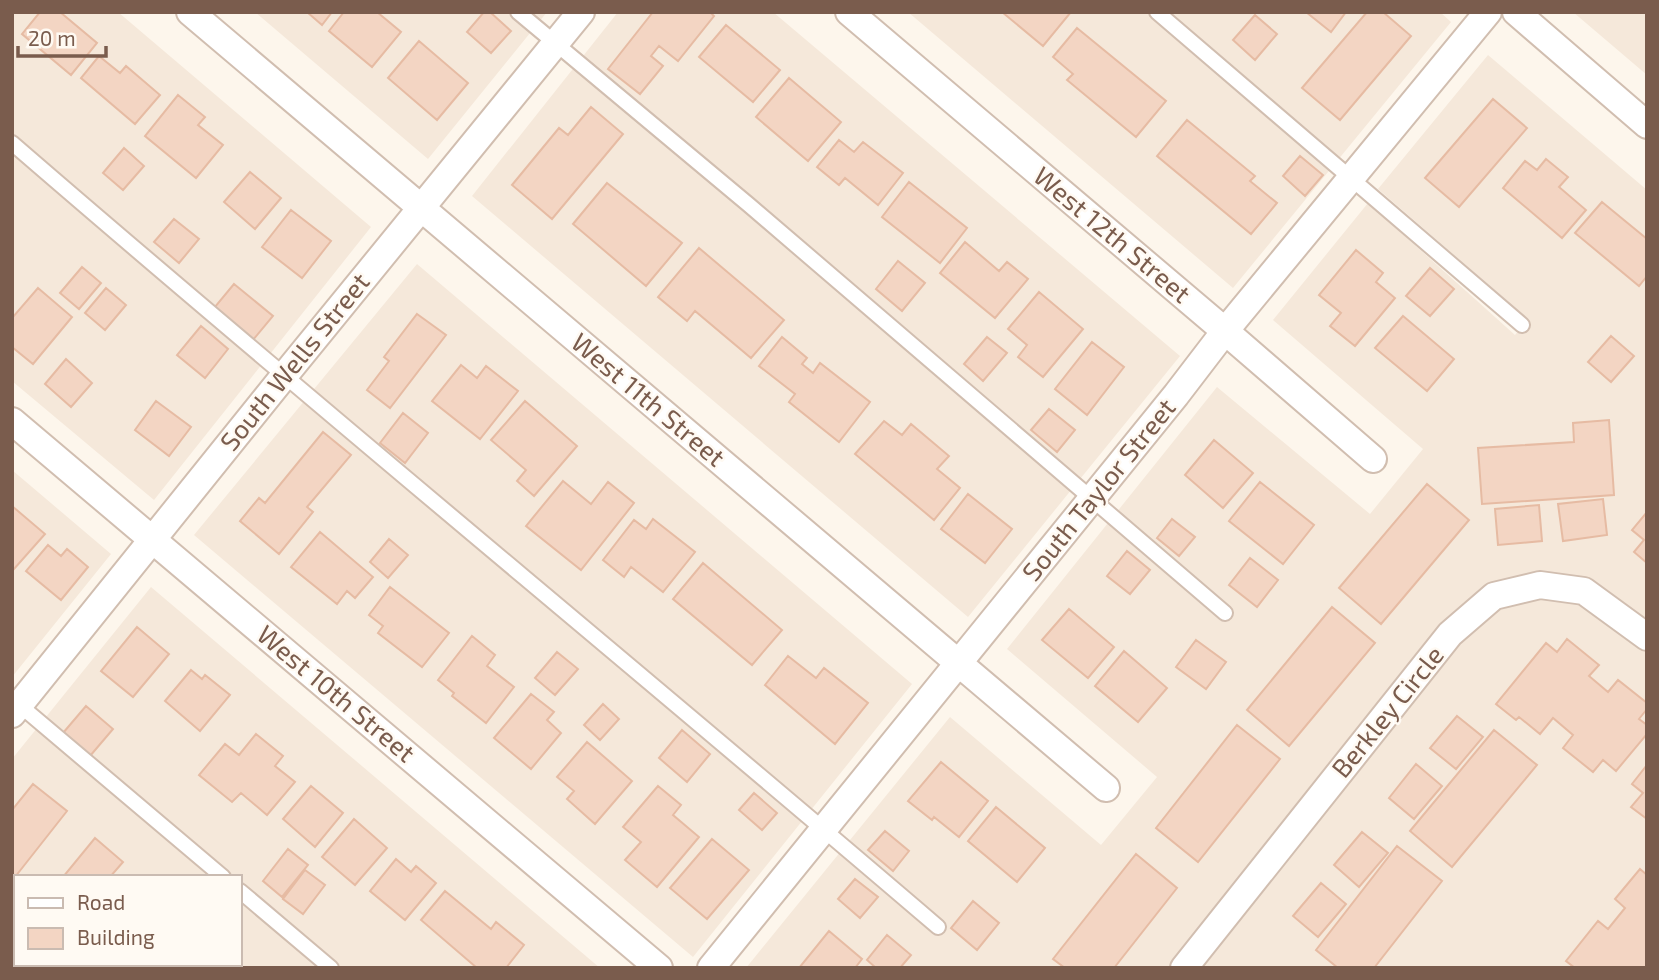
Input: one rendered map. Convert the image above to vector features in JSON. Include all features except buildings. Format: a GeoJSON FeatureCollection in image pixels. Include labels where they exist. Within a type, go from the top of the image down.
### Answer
{"type":"FeatureCollection","features":[{"type":"Feature","properties":{"kind":"street","name":"West 11th Street"},"geometry":{"type":"LineString","coordinates":[[190,12],[1106,788]]}},
{"type":"Feature","properties":{"kind":"street","name":"South Wells Street"},"geometry":{"type":"LineString","coordinates":[[15,706],[581,12]]}},
{"type":"Feature","properties":{"kind":"street","name":"West 12th Street"},"geometry":{"type":"LineString","coordinates":[[849,12],[1373,459]]}},
{"type":"Feature","properties":{"kind":"street","name":"South Taylor Street"},"geometry":{"type":"LineString","coordinates":[[711,968],[1225,331],[1488,12]]}},
{"type":"Feature","properties":{"kind":"street"},"geometry":{"type":"LineString","coordinates":[[1516,12],[1647,125]]}},
{"type":"Feature","properties":{"kind":"street","name":"West 10th Street"},"geometry":{"type":"LineString","coordinates":[[12,421],[659,968]]}},
{"type":"Feature","properties":{"kind":"street","name":"Berkley Circle"},"geometry":{"type":"LineString","coordinates":[[1184,968],[1450,634],[1494,596],[1540,585],[1584,591],[1647,637]]}},
{"type":"Feature","properties":{"kind":"lane"},"geometry":{"type":"LineString","coordinates":[[518,12],[750,205],[1225,613]]}},
{"type":"Feature","properties":{"kind":"lane"},"geometry":{"type":"LineString","coordinates":[[1157,12],[1522,325]]}},
{"type":"Feature","properties":{"kind":"lane"},"geometry":{"type":"LineString","coordinates":[[12,143],[937,927]]}},
{"type":"Feature","properties":{"kind":"lane"},"geometry":{"type":"LineString","coordinates":[[15,706],[221,875]]}},
{"type":"Feature","properties":{"kind":"lane"},"geometry":{"type":"LineString","coordinates":[[242,893],[331,968]]}},
{"type":"Feature","properties":{"kind":"shaded area"},"geometry":{"type":"Polygon","coordinates":[[[12,12],[118,12],[371,227],[154,500],[12,381],[12,12]]]}},
{"type":"Feature","properties":{"kind":"shaded area"},"geometry":{"type":"Polygon","coordinates":[[[255,12],[547,12],[428,159],[255,12]]]}},
{"type":"Feature","properties":{"kind":"shaded area"},"geometry":{"type":"Polygon","coordinates":[[[618,12],[773,12],[1180,356],[968,617],[472,196],[618,12]]]}},
{"type":"Feature","properties":{"kind":"shaded area"},"geometry":{"type":"Polygon","coordinates":[[[908,12],[1440,12],[1451,22],[1233,288],[908,12]]]}},
{"type":"Feature","properties":{"kind":"shaded area"},"geometry":{"type":"Polygon","coordinates":[[[1573,12],[1647,12],[1647,75],[1573,12]]]}},
{"type":"Feature","properties":{"kind":"shaded area"},"geometry":{"type":"Polygon","coordinates":[[[1488,55],[1647,190],[1647,968],[746,968],[950,717],[1101,845],[1157,777],[1007,649],[1217,387],[1370,514],[1423,449],[1273,320],[1368,203],[1515,335],[1528,319],[1378,189],[1488,55]]]}},
{"type":"Feature","properties":{"kind":"shaded area"},"geometry":{"type":"Polygon","coordinates":[[[417,264],[912,684],[693,957],[194,535],[417,264]]]}},
{"type":"Feature","properties":{"kind":"shaded area"},"geometry":{"type":"Polygon","coordinates":[[[12,470],[111,554],[12,677],[12,470]]]}},
{"type":"Feature","properties":{"kind":"shaded area"},"geometry":{"type":"Polygon","coordinates":[[[151,587],[600,968],[50,968],[48,966],[242,966],[242,875],[14,875],[14,938],[12,759],[151,587]]]}}]}
